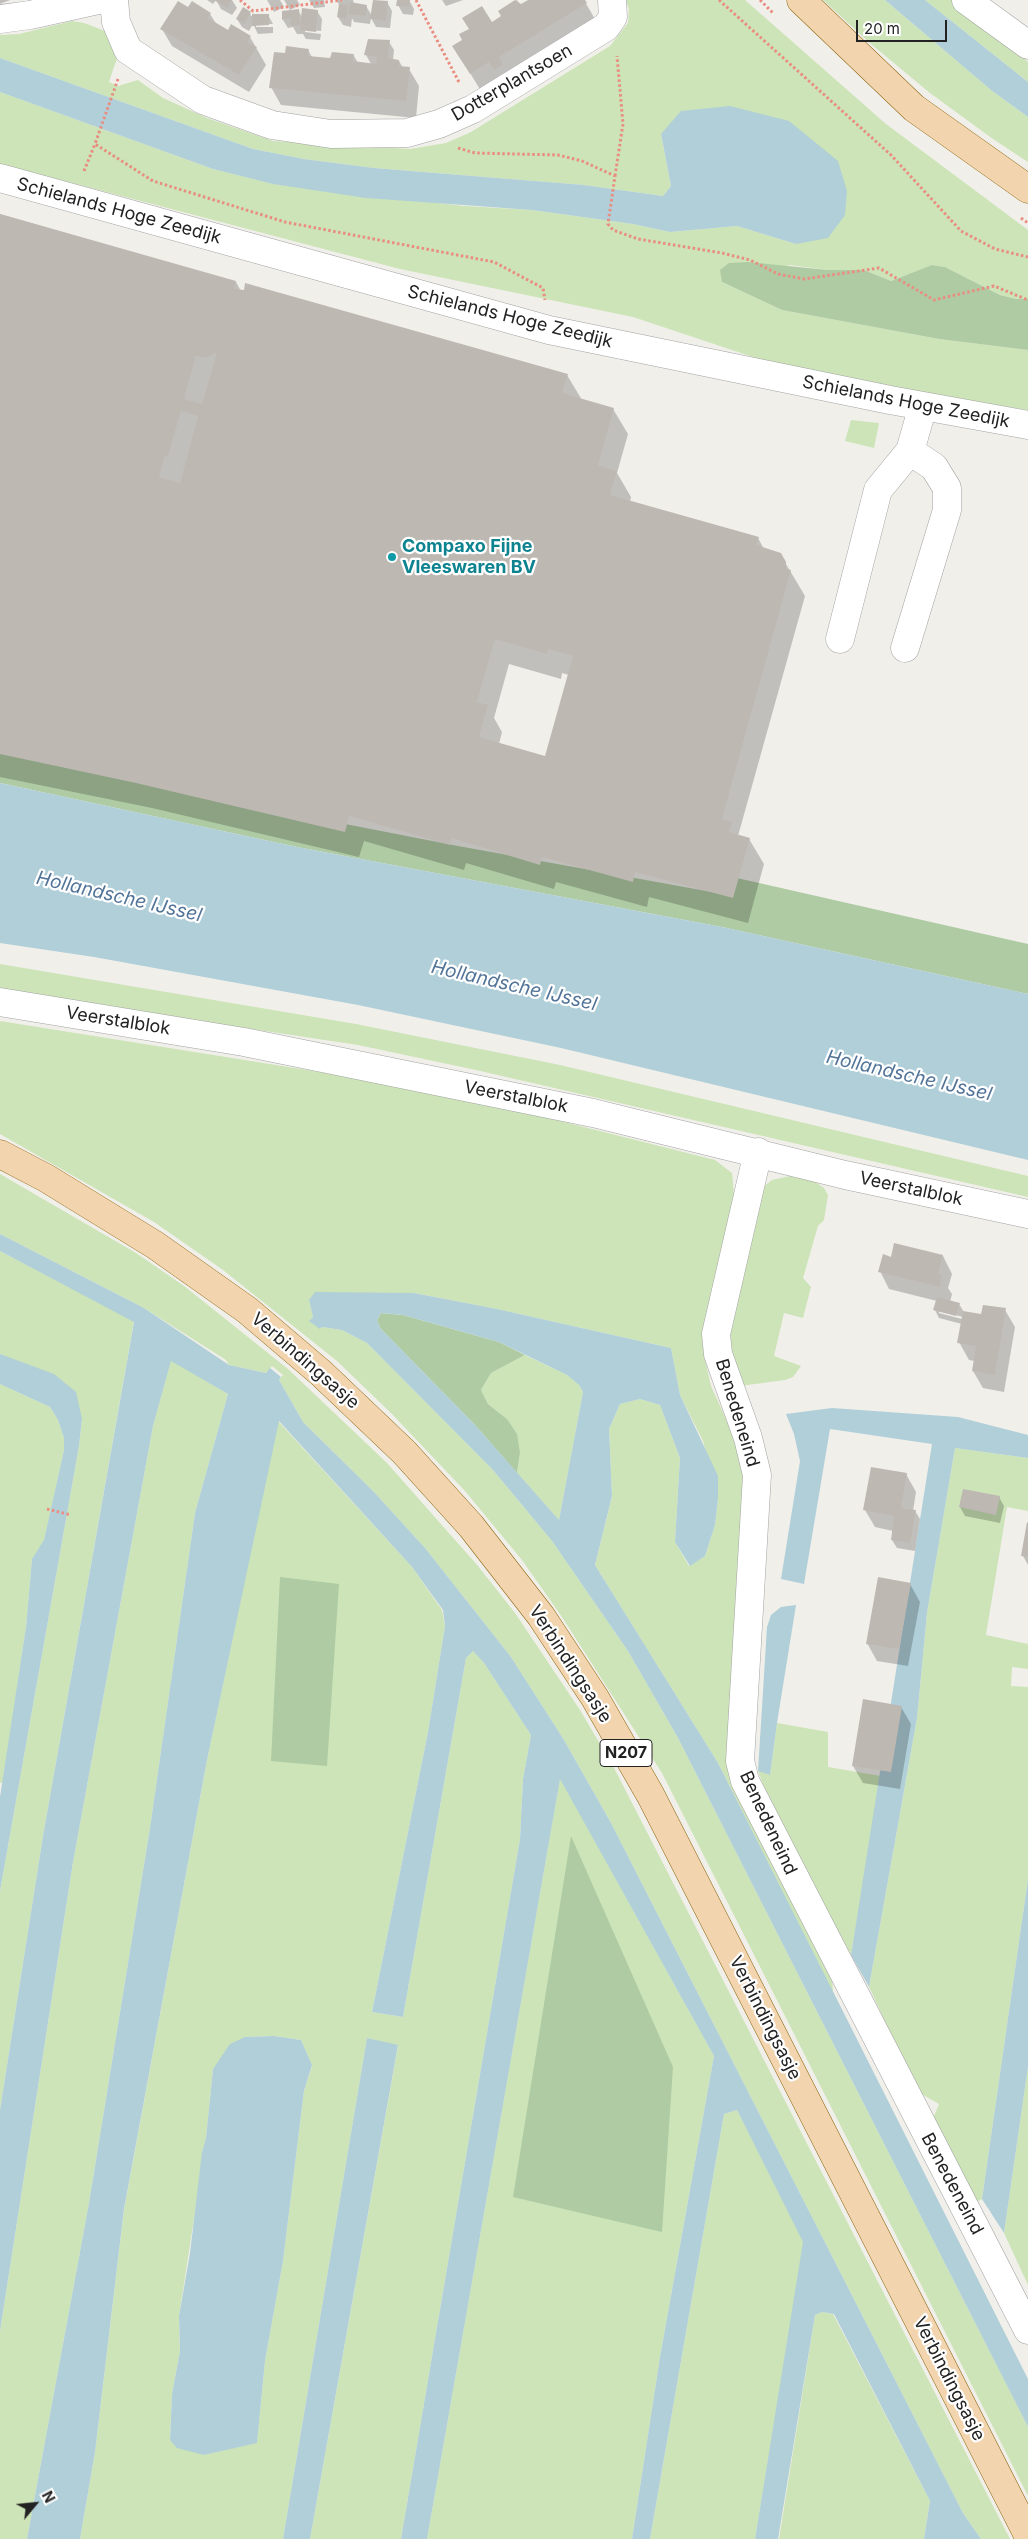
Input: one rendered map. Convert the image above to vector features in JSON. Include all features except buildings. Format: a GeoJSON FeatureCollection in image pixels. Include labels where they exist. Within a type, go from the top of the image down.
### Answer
{"type":"FeatureCollection","features":[{"type":"Feature","properties":{"kind":"main road"},"geometry":{"type":"LineString","coordinates":[[801,0],[914,108],[1028,189]]}},
{"type":"Feature","properties":{"kind":"main road","name":"Verbindingsasje"},"geometry":{"type":"LineString","coordinates":[[0,1154],[46,1178],[155,1245],[247,1310],[322,1372],[404,1452],[471,1526],[541,1616],[595,1698],[650,1796],[1028,2535]]}},
{"type":"Feature","properties":{"kind":"street"},"geometry":{"type":"LineString","coordinates":[[0,19],[30,15],[98,0]]}},
{"type":"Feature","properties":{"kind":"street","name":"Dotterplantsoen"},"geometry":{"type":"LineString","coordinates":[[114,0],[116,22],[128,50],[203,100],[272,125],[331,134],[407,133],[439,124],[473,109],[606,28]]}},
{"type":"Feature","properties":{"kind":"street"},"geometry":{"type":"LineString","coordinates":[[606,28],[613,17],[612,0]]}},
{"type":"Feature","properties":{"kind":"street"},"geometry":{"type":"LineString","coordinates":[[966,0],[1028,45]]}},
{"type":"Feature","properties":{"kind":"street","name":"Schielands Hoge Zeedijk"},"geometry":{"type":"LineString","coordinates":[[0,178],[549,330],[923,406],[1028,425]]}},
{"type":"Feature","properties":{"kind":"street"},"geometry":{"type":"LineString","coordinates":[[840,639],[878,490],[910,451],[923,406]]}},
{"type":"Feature","properties":{"kind":"street"},"geometry":{"type":"LineString","coordinates":[[905,648],[947,510],[947,488],[934,468],[910,451]]}},
{"type":"Feature","properties":{"kind":"street","name":"Veerstalblok"},"geometry":{"type":"LineString","coordinates":[[0,1002],[244,1042],[593,1113],[758,1152],[845,1175],[1028,1214]]}},
{"type":"Feature","properties":{"kind":"street","name":"Benedeneind"},"geometry":{"type":"LineString","coordinates":[[758,1152],[716,1334],[718,1354],[748,1438],[756,1475],[740,1761],[744,1781],[1028,2330]]}},
{"type":"Feature","properties":{"kind":"path"},"geometry":{"type":"LineString","coordinates":[[240,0],[253,11],[342,0]]}},
{"type":"Feature","properties":{"kind":"path"},"geometry":{"type":"LineString","coordinates":[[416,0],[473,109]]}},
{"type":"Feature","properties":{"kind":"path"},"geometry":{"type":"LineString","coordinates":[[719,0],[891,155],[962,231],[995,249],[1028,257]]}},
{"type":"Feature","properties":{"kind":"path"},"geometry":{"type":"LineString","coordinates":[[606,28],[616,45],[623,124],[608,224],[613,230],[638,239],[722,253],[750,260],[778,274],[804,279],[879,268],[934,300],[994,286],[1028,300]]}},
{"type":"Feature","properties":{"kind":"path"},"geometry":{"type":"LineString","coordinates":[[113,96],[95,144],[153,181],[285,222],[494,262],[543,288],[549,330]]}},
{"type":"Feature","properties":{"kind":"path"},"geometry":{"type":"LineString","coordinates":[[439,124],[448,140],[457,148],[475,153],[558,155],[582,161],[615,176]]}},
{"type":"Feature","properties":{"kind":"path"},"geometry":{"type":"LineString","coordinates":[[48,1509],[71,1515]]}},
{"type":"Feature","properties":{"kind":"green space"},"geometry":{"type":"Polygon","coordinates":[[[626,0],[745,0],[886,124],[1028,230],[1028,299],[1016,299],[1000,295],[945,267],[933,265],[891,281],[864,270],[828,270],[790,265],[722,282],[782,310],[939,339],[1028,350],[1028,410],[950,398],[786,368],[633,317],[400,269],[0,164],[0,92],[213,169],[274,184],[464,206],[532,210],[633,224],[670,232],[737,226],[796,244],[661,134],[671,186],[663,196],[584,185],[374,168],[304,159],[253,149],[0,58],[0,35],[19,34],[72,21],[84,23],[110,33],[120,49],[109,82],[118,86],[138,80],[163,98],[207,118],[273,141],[410,149],[446,143],[471,132],[610,46],[628,23],[629,10],[626,0]]]}},
{"type":"Feature","properties":{"kind":"green space"},"geometry":{"type":"Polygon","coordinates":[[[823,0],[885,0],[991,90],[1028,117],[1028,162],[930,93],[871,44],[823,0]]]}},
{"type":"Feature","properties":{"kind":"green space"},"geometry":{"type":"Polygon","coordinates":[[[925,0],[952,0],[1028,62],[1028,82],[925,0]]]}},
{"type":"Feature","properties":{"kind":"green space"},"geometry":{"type":"Polygon","coordinates":[[[748,262],[828,270],[864,270],[891,281],[932,265],[945,267],[1000,295],[1016,299],[1028,299],[1028,350],[939,339],[782,310],[722,282],[720,270],[729,263],[748,262]]]}},
{"type":"Feature","properties":{"kind":"green space"},"geometry":{"type":"Polygon","coordinates":[[[851,420],[879,423],[874,448],[845,441],[851,420]]]}},
{"type":"Feature","properties":{"kind":"green space"},"geometry":{"type":"Polygon","coordinates":[[[0,744],[253,806],[458,846],[723,894],[737,878],[1028,944],[1028,994],[722,927],[297,847],[0,783],[0,744]]]}},
{"type":"Feature","properties":{"kind":"green space"},"geometry":{"type":"Polygon","coordinates":[[[0,964],[356,1024],[560,1065],[1028,1176],[1028,1197],[476,1070],[358,1045],[0,991],[0,964]]]}},
{"type":"Feature","properties":{"kind":"green space"},"geometry":{"type":"Polygon","coordinates":[[[0,1021],[445,1092],[715,1160],[732,1173],[734,1194],[705,1331],[704,1355],[711,1386],[740,1450],[748,1496],[733,1762],[832,1972],[833,1993],[718,1763],[595,1565],[612,1497],[609,1429],[620,1404],[640,1399],[660,1405],[680,1458],[675,1542],[689,1566],[705,1556],[715,1525],[718,1499],[703,1441],[680,1395],[671,1348],[497,1309],[414,1293],[309,1300],[313,1317],[322,1327],[342,1330],[367,1343],[493,1470],[552,1541],[628,1651],[678,1738],[1028,2427],[1028,2496],[662,1773],[562,1617],[522,1560],[465,1491],[392,1414],[337,1361],[223,1270],[154,1222],[0,1134],[0,1021]]]}},
{"type":"Feature","properties":{"kind":"green space"},"geometry":{"type":"Polygon","coordinates":[[[0,1174],[136,1253],[184,1286],[288,1369],[387,1463],[478,1566],[515,1613],[580,1710],[613,1766],[1010,2539],[981,2539],[963,2513],[611,1823],[564,1740],[511,1657],[425,1548],[373,1491],[303,1422],[279,1380],[283,1375],[272,1366],[266,1373],[229,1365],[226,1360],[144,1308],[0,1234],[0,1174]]]}},
{"type":"Feature","properties":{"kind":"green space"},"geometry":{"type":"Polygon","coordinates":[[[790,1176],[814,1181],[824,1188],[828,1195],[824,1220],[818,1226],[803,1278],[811,1287],[803,1318],[784,1313],[774,1356],[801,1366],[793,1377],[785,1380],[740,1386],[732,1374],[728,1330],[763,1187],[772,1180],[790,1176]]]}},
{"type":"Feature","properties":{"kind":"green space"},"geometry":{"type":"Polygon","coordinates":[[[0,1251],[134,1321],[43,1836],[0,2110],[0,1891],[79,1446],[82,1419],[21,1363],[0,1354],[0,1251]]]}},
{"type":"Feature","properties":{"kind":"green space"},"geometry":{"type":"Polygon","coordinates":[[[381,1313],[403,1315],[499,1342],[525,1355],[491,1373],[481,1390],[488,1404],[507,1419],[517,1434],[520,1453],[517,1473],[474,1424],[380,1328],[377,1320],[381,1313]]]}},
{"type":"Feature","properties":{"kind":"green space"},"geometry":{"type":"Polygon","coordinates":[[[525,1355],[567,1375],[579,1385],[583,1392],[559,1520],[517,1473],[520,1453],[507,1419],[488,1404],[481,1390],[491,1373],[525,1355]]]}},
{"type":"Feature","properties":{"kind":"green space"},"geometry":{"type":"Polygon","coordinates":[[[171,1360],[228,1394],[195,1513],[150,1828],[89,2203],[27,2539],[0,2539],[0,2331],[73,1862],[153,1426],[171,1360]]]}},
{"type":"Feature","properties":{"kind":"green space"},"geometry":{"type":"Polygon","coordinates":[[[0,1384],[50,1407],[58,1420],[64,1438],[64,1450],[44,1541],[32,1559],[26,1627],[3,1782],[0,1783],[0,1384]]]}},
{"type":"Feature","properties":{"kind":"green space"},"geometry":{"type":"Polygon","coordinates":[[[278,1421],[412,1567],[442,1610],[445,1626],[428,1732],[372,2012],[403,2017],[466,1658],[473,1651],[484,1663],[531,1735],[523,1779],[520,1839],[401,2539],[310,2539],[398,2046],[367,2038],[283,2539],[80,2539],[95,2452],[124,2210],[207,1760],[278,1421]],[[274,2036],[245,2037],[213,2069],[206,2138],[202,2152],[202,2167],[179,2316],[180,2351],[172,2394],[170,2439],[204,2455],[257,2442],[265,2361],[283,2261],[304,2091],[312,2066],[301,2040],[274,2036]]]}},
{"type":"Feature","properties":{"kind":"green space"},"geometry":{"type":"Polygon","coordinates":[[[955,1448],[1028,1458],[1028,1511],[1007,1507],[986,1635],[1028,1644],[1028,1669],[1012,1667],[1011,1686],[1028,1687],[1028,1879],[982,2199],[976,2202],[932,2121],[939,2104],[918,2092],[869,1987],[917,1718],[927,1613],[955,1448]]]}},
{"type":"Feature","properties":{"kind":"green space"},"geometry":{"type":"Polygon","coordinates":[[[280,1577],[339,1584],[327,1766],[271,1761],[280,1577]]]}},
{"type":"Feature","properties":{"kind":"green space"},"geometry":{"type":"Polygon","coordinates":[[[777,1723],[828,1732],[828,1767],[881,1776],[851,1955],[772,1808],[758,1771],[770,1774],[777,1723]]]}},
{"type":"Feature","properties":{"kind":"green space"},"geometry":{"type":"Polygon","coordinates":[[[560,1778],[714,2056],[660,2357],[632,2539],[427,2539],[560,1778]]]}},
{"type":"Feature","properties":{"kind":"green space"},"geometry":{"type":"Polygon","coordinates":[[[571,1836],[673,2067],[662,2232],[513,2197],[571,1836]]]}},
{"type":"Feature","properties":{"kind":"green space"},"geometry":{"type":"Polygon","coordinates":[[[1028,2067],[1028,2285],[1004,2233],[1028,2067]]]}},
{"type":"Feature","properties":{"kind":"green space"},"geometry":{"type":"Polygon","coordinates":[[[737,2110],[804,2242],[755,2539],[650,2539],[724,2114],[737,2110]]]}},
{"type":"Feature","properties":{"kind":"green space"},"geometry":{"type":"Polygon","coordinates":[[[822,2312],[833,2314],[930,2501],[924,2539],[779,2539],[815,2315],[822,2312]]]}},
{"type":"Feature","properties":{"kind":"water"},"geometry":{"type":"Polygon","coordinates":[[[885,0],[925,0],[1028,82],[1028,117],[991,90],[885,0]]]}},
{"type":"Feature","properties":{"kind":"water"},"geometry":{"type":"Polygon","coordinates":[[[0,58],[253,149],[304,159],[374,168],[584,185],[663,196],[671,186],[661,134],[681,111],[730,106],[789,121],[838,161],[847,191],[845,215],[828,238],[796,244],[737,226],[670,232],[633,224],[532,210],[366,198],[273,184],[213,169],[0,92],[0,58]]]}},
{"type":"Feature","properties":{"kind":"water","name":"Hollandsche IJssel"},"geometry":{"type":"Polygon","coordinates":[[[0,783],[297,847],[722,927],[1028,994],[1028,1160],[561,1048],[358,1005],[94,957],[0,943],[0,783]]]}},
{"type":"Feature","properties":{"kind":"water"},"geometry":{"type":"Polygon","coordinates":[[[0,1234],[144,1308],[229,1365],[266,1373],[270,1368],[275,1372],[281,1377],[279,1380],[303,1422],[373,1491],[425,1548],[511,1657],[564,1740],[611,1823],[963,2513],[981,2539],[924,2539],[930,2501],[834,2314],[822,2312],[815,2315],[778,2539],[755,2539],[803,2242],[737,2110],[724,2114],[650,2539],[632,2539],[660,2357],[714,2056],[560,1779],[427,2539],[401,2539],[520,1839],[523,1779],[531,1735],[484,1663],[473,1651],[466,1658],[403,2017],[372,2012],[428,1732],[445,1626],[443,1610],[412,1567],[279,1421],[207,1760],[124,2209],[95,2452],[80,2539],[27,2539],[89,2203],[150,1828],[195,1513],[228,1394],[171,1361],[153,1426],[73,1862],[0,2331],[0,2110],[43,1836],[134,1322],[0,1251],[0,1234]]]}},
{"type":"Feature","properties":{"kind":"water"},"geometry":{"type":"Polygon","coordinates":[[[315,1292],[414,1293],[497,1309],[671,1348],[680,1395],[718,1476],[715,1525],[705,1556],[690,1566],[675,1542],[680,1458],[660,1405],[640,1399],[620,1404],[609,1429],[612,1496],[595,1565],[718,1763],[1028,2379],[1028,2427],[678,1738],[628,1651],[552,1541],[493,1470],[367,1343],[342,1330],[322,1327],[320,1329],[309,1321],[313,1317],[309,1300],[315,1292]],[[381,1313],[377,1320],[380,1328],[474,1424],[559,1520],[583,1392],[579,1385],[567,1375],[499,1342],[403,1315],[381,1313]]]}},
{"type":"Feature","properties":{"kind":"water"},"geometry":{"type":"Polygon","coordinates":[[[0,1354],[54,1374],[76,1392],[82,1419],[79,1446],[0,1891],[0,1797],[26,1627],[32,1559],[44,1540],[64,1450],[64,1438],[58,1420],[50,1407],[0,1384],[0,1354]]]}},
{"type":"Feature","properties":{"kind":"water"},"geometry":{"type":"Polygon","coordinates":[[[832,1408],[958,1417],[1028,1435],[1028,1458],[955,1448],[927,1613],[917,1718],[869,1987],[851,1955],[932,1444],[830,1429],[804,1584],[781,1579],[800,1461],[794,1434],[786,1414],[832,1408]]]}},
{"type":"Feature","properties":{"kind":"water"},"geometry":{"type":"Polygon","coordinates":[[[796,1605],[770,1775],[758,1771],[767,1627],[771,1615],[781,1607],[796,1605]]]}},
{"type":"Feature","properties":{"kind":"water"},"geometry":{"type":"Polygon","coordinates":[[[1028,1879],[1028,2067],[1004,2233],[982,2199],[1028,1879]]]}},
{"type":"Feature","properties":{"kind":"water"},"geometry":{"type":"Polygon","coordinates":[[[274,2036],[301,2040],[312,2065],[304,2091],[283,2261],[265,2361],[257,2443],[204,2455],[177,2448],[170,2440],[172,2394],[180,2351],[179,2316],[190,2253],[202,2152],[206,2138],[213,2069],[230,2044],[245,2037],[274,2036]]]}},
{"type":"Feature","properties":{"kind":"water"},"geometry":{"type":"Polygon","coordinates":[[[367,2038],[398,2045],[310,2539],[283,2539],[367,2038]]]}},
{"type":"Feature","properties":{"kind":"place","name":"Compaxo Fijne Vleeswaren BV"},"geometry":{"type":"Point","coordinates":[392,557]}}]}
